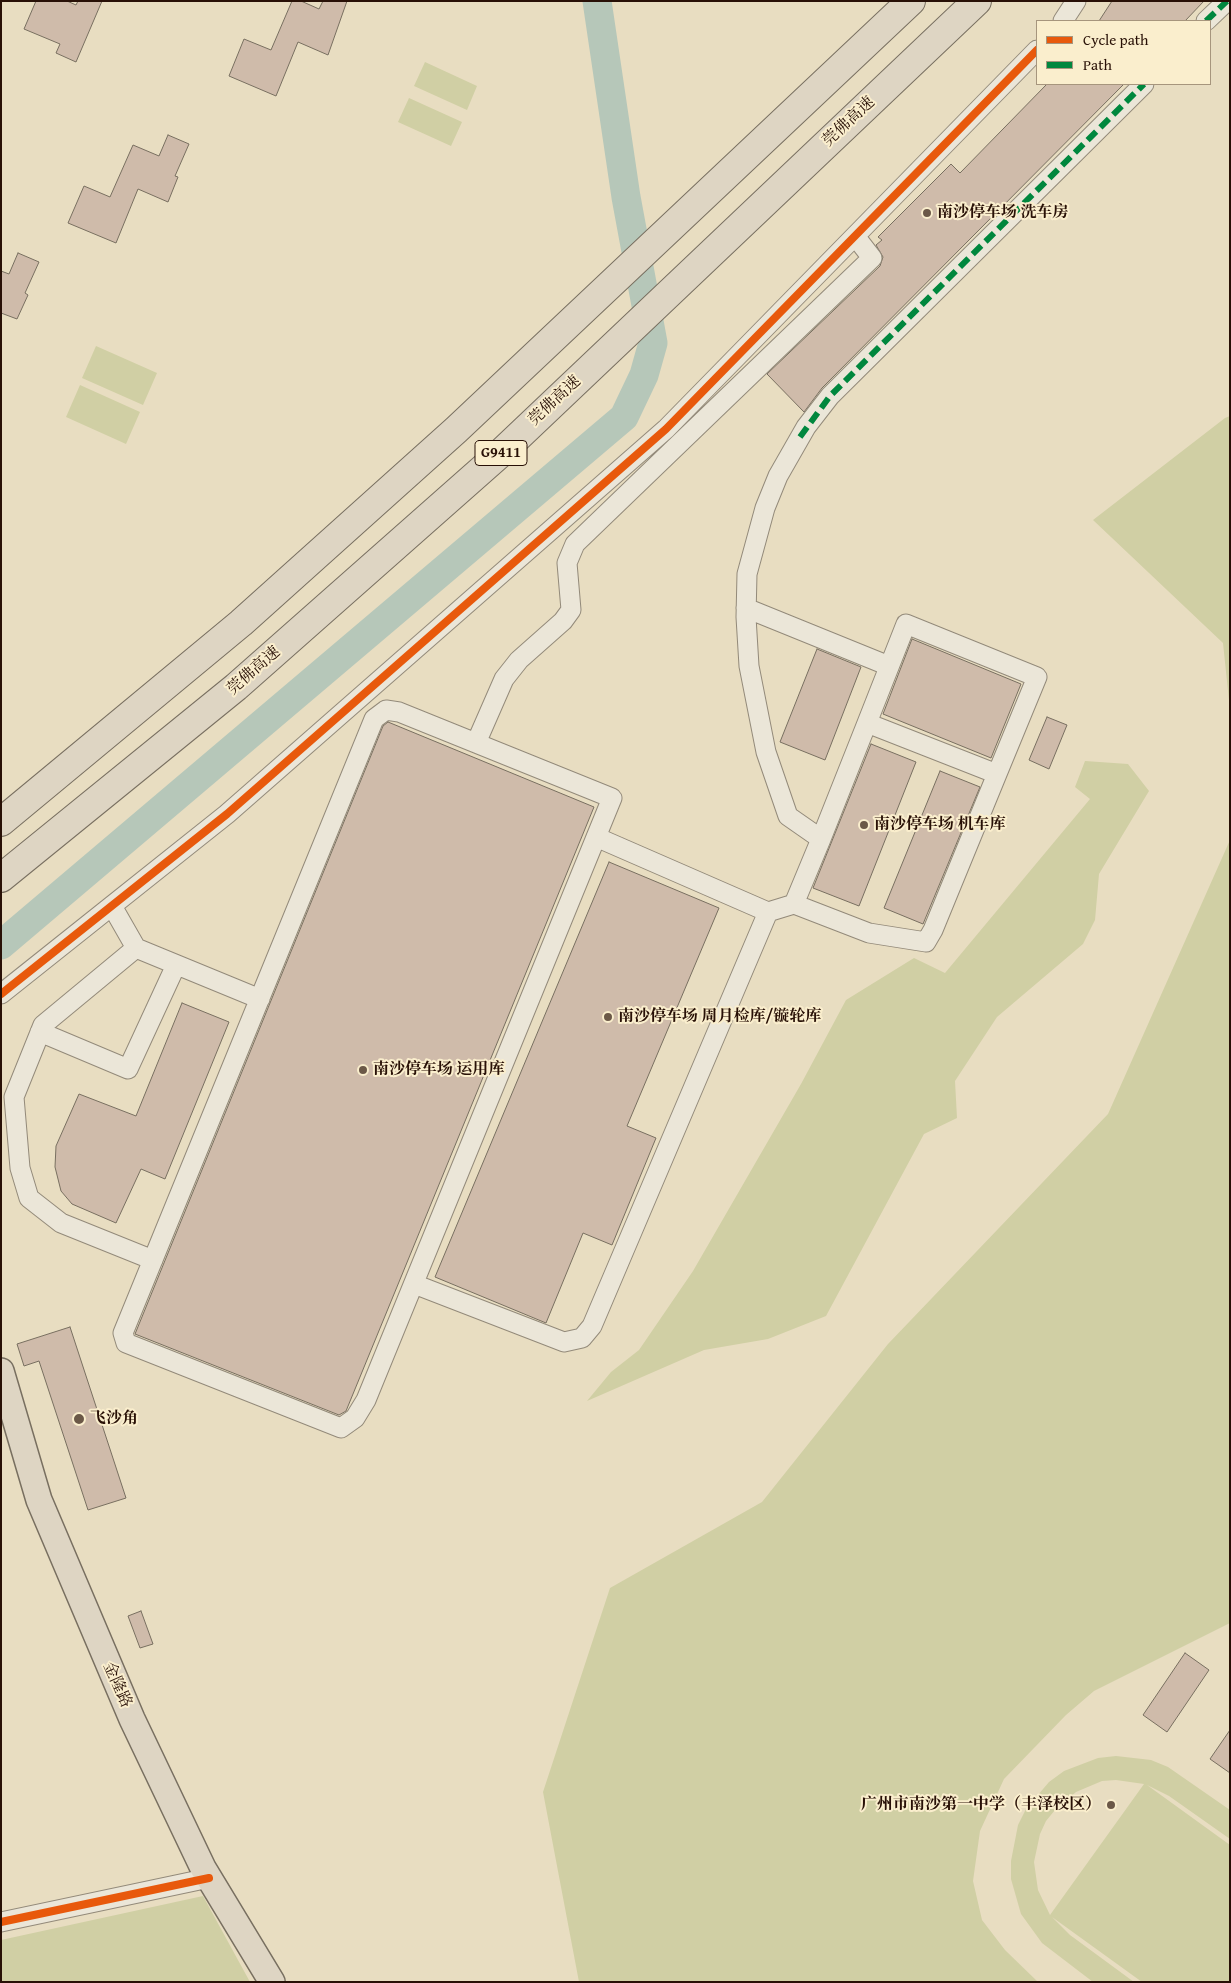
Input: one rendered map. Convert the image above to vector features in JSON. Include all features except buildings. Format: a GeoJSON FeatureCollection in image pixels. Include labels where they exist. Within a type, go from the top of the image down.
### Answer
{"type":"FeatureCollection","features":[{"type":"Feature","properties":{"kind":"highway","name":"G9411"},"geometry":{"type":"LineString","coordinates":[[1,822],[241,623],[441,444],[911,1]]}},
{"type":"Feature","properties":{"kind":"highway","name":"莞佛高速"},"geometry":{"type":"LineString","coordinates":[[1,878],[236,687],[496,457],[977,1]]}},
{"type":"Feature","properties":{"kind":"main road","name":"金隆路"},"geometry":{"type":"LineString","coordinates":[[1,1371],[40,1500],[86,1614],[132,1719],[209,1878],[272,1982]]}},
{"type":"Feature","properties":{"kind":"street"},"geometry":{"type":"LineString","coordinates":[[1065,20],[1076,1]]}},
{"type":"Feature","properties":{"kind":"street"},"geometry":{"type":"LineString","coordinates":[[1207,20],[1226,1]]}},
{"type":"Feature","properties":{"kind":"street"},"geometry":{"type":"LineString","coordinates":[[1,994],[227,814],[666,429],[1036,51]]}},
{"type":"Feature","properties":{"kind":"street"},"geometry":{"type":"LineString","coordinates":[[821,840],[788,816],[766,752],[749,666],[746,608],[747,574],[765,508],[778,476],[800,437],[830,396],[1143,85]]}},
{"type":"Feature","properties":{"kind":"street"},"geometry":{"type":"LineString","coordinates":[[476,743],[504,679],[519,660],[563,621],[571,610],[572,596],[567,563],[575,544],[872,258],[855,236]]}},
{"type":"Feature","properties":{"kind":"street"},"geometry":{"type":"LineString","coordinates":[[746,608],[889,666]]}},
{"type":"Feature","properties":{"kind":"street"},"geometry":{"type":"LineString","coordinates":[[596,837],[768,912],[794,904],[869,934],[926,942],[933,930],[1037,677],[906,624],[794,904]]}},
{"type":"Feature","properties":{"kind":"street"},"geometry":{"type":"LineString","coordinates":[[386,710],[399,712],[476,743],[612,798],[366,1400],[356,1418],[341,1428],[126,1343],[123,1333],[374,720],[386,710]]}},
{"type":"Feature","properties":{"kind":"street"},"geometry":{"type":"LineString","coordinates":[[866,723],[997,774]]}},
{"type":"Feature","properties":{"kind":"street"},"geometry":{"type":"LineString","coordinates":[[112,906],[136,948],[260,999]]}},
{"type":"Feature","properties":{"kind":"street"},"geometry":{"type":"LineString","coordinates":[[414,1284],[564,1342],[582,1338],[592,1326],[768,912]]}},
{"type":"Feature","properties":{"kind":"street"},"geometry":{"type":"LineString","coordinates":[[136,948],[43,1026],[14,1097],[20,1168],[29,1198],[61,1223],[153,1260]]}},
{"type":"Feature","properties":{"kind":"street"},"geometry":{"type":"LineString","coordinates":[[40,1032],[128,1069],[176,965]]}},
{"type":"Feature","properties":{"kind":"street"},"geometry":{"type":"LineString","coordinates":[[1,1922],[209,1878]]}},
{"type":"Feature","properties":{"kind":"green space"},"geometry":{"type":"Polygon","coordinates":[[[425,62],[477,86],[467,110],[414,86],[425,62]]]}},
{"type":"Feature","properties":{"kind":"green space"},"geometry":{"type":"Polygon","coordinates":[[[409,98],[462,122],[451,146],[398,122],[409,98]]]}},
{"type":"Feature","properties":{"kind":"green space"},"geometry":{"type":"Polygon","coordinates":[[[96,346],[157,373],[143,405],[82,378],[96,346]]]}},
{"type":"Feature","properties":{"kind":"green space"},"geometry":{"type":"Polygon","coordinates":[[[80,385],[140,412],[126,444],[66,417],[80,385]]]}},
{"type":"Feature","properties":{"kind":"green space"},"geometry":{"type":"Polygon","coordinates":[[[1230,416],[1230,710],[1223,643],[1093,520],[1230,416]]]}},
{"type":"Feature","properties":{"kind":"green space"},"geometry":{"type":"Polygon","coordinates":[[[1085,761],[1128,764],[1149,791],[1099,874],[1095,920],[1083,944],[997,1017],[955,1081],[957,1118],[924,1134],[826,1316],[768,1339],[704,1350],[587,1401],[611,1372],[639,1350],[693,1271],[801,1084],[846,1000],[914,958],[945,973],[1090,799],[1075,787],[1085,761]]]}},
{"type":"Feature","properties":{"kind":"green space"},"geometry":{"type":"Polygon","coordinates":[[[1230,840],[1230,1623],[1094,1691],[1066,1715],[1004,1779],[980,1831],[973,1881],[982,1920],[1005,1950],[1038,1982],[579,1982],[543,1792],[610,1588],[762,1502],[888,1344],[1108,1114],[1230,840]]]}},
{"type":"Feature","properties":{"kind":"green space"},"geometry":{"type":"Polygon","coordinates":[[[1116,1756],[1151,1760],[1168,1767],[1230,1810],[1230,1839],[1169,1796],[1147,1785],[1230,1845],[1230,1982],[1142,1982],[1052,1917],[1070,1935],[1134,1982],[1093,1982],[1042,1943],[1021,1914],[1011,1879],[1011,1861],[1018,1825],[1026,1809],[1049,1782],[1064,1771],[1098,1758],[1116,1756]],[[1116,1780],[1102,1781],[1076,1792],[1055,1810],[1046,1821],[1040,1834],[1034,1862],[1038,1890],[1050,1915],[1144,1784],[1116,1780]]]}},
{"type":"Feature","properties":{"kind":"green space"},"geometry":{"type":"Polygon","coordinates":[[[203,1896],[250,1982],[1,1982],[1,1940],[203,1896]]]}},
{"type":"Feature","properties":{"kind":"waterway"},"geometry":{"type":"LineString","coordinates":[[1,945],[624,417],[644,375],[653,343],[626,197],[597,1]]}},
{"type":"Feature","properties":{"kind":"marked path"},"geometry":{"type":"LineString","coordinates":[[1207,20],[1227,1]]}},
{"type":"Feature","properties":{"kind":"marked path"},"geometry":{"type":"LineString","coordinates":[[800,437],[830,396],[1143,85]]}},
{"type":"Feature","properties":{"kind":"cycle path"},"geometry":{"type":"LineString","coordinates":[[1,994],[227,814],[666,429],[1036,51]]}},
{"type":"Feature","properties":{"kind":"cycle path"},"geometry":{"type":"LineString","coordinates":[[1,1922],[209,1878]]}},
{"type":"Feature","properties":{"kind":"place","name":"南沙停车场 洗车房"},"geometry":{"type":"Point","coordinates":[927,213]}},
{"type":"Feature","properties":{"kind":"place","name":"南沙停车场 机车库"},"geometry":{"type":"Point","coordinates":[864,825]}},
{"type":"Feature","properties":{"kind":"place","name":"南沙停车场 周月检库/镟轮库"},"geometry":{"type":"Point","coordinates":[608,1017]}},
{"type":"Feature","properties":{"kind":"place","name":"南沙停车场 运用库"},"geometry":{"type":"Point","coordinates":[363,1070]}},
{"type":"Feature","properties":{"kind":"place","name":"飞沙角"},"geometry":{"type":"Point","coordinates":[79,1419]}},
{"type":"Feature","properties":{"kind":"place","name":"广州市南沙第一中学（丰泽校区）"},"geometry":{"type":"Point","coordinates":[1111,1805]}}]}
